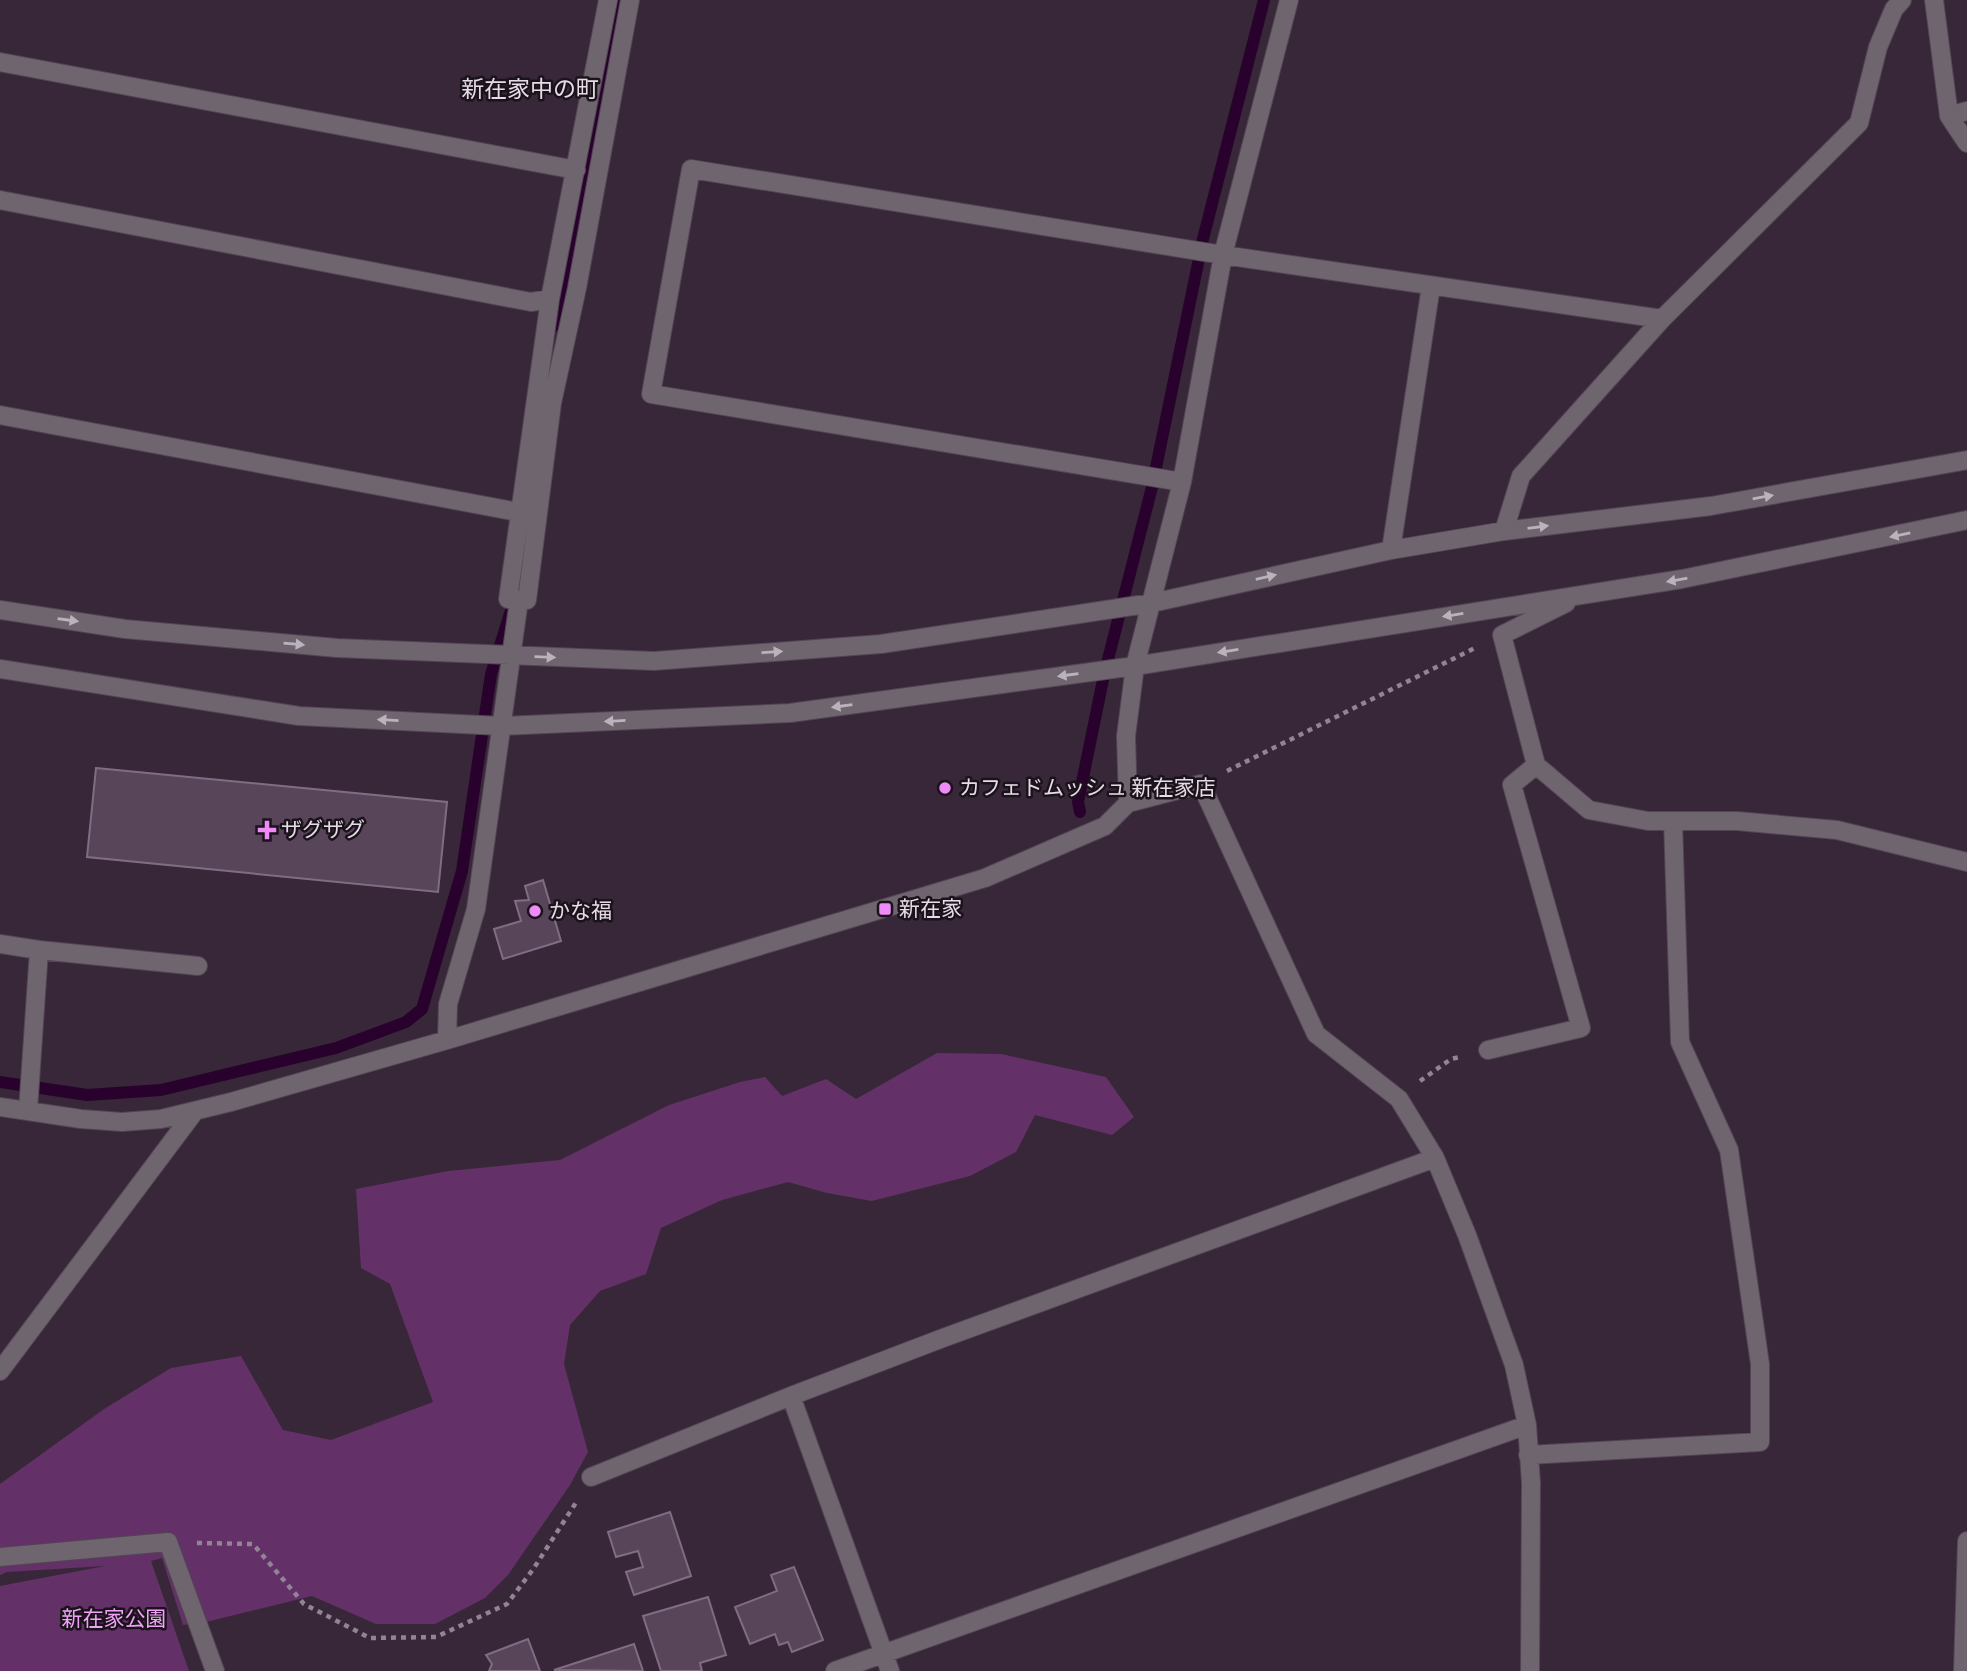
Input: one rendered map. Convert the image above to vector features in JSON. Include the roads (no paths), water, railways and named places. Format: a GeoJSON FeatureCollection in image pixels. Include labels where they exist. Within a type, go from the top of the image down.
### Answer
{"type":"FeatureCollection","features":[{"type":"Feature","properties":{"kind":"street"},"geometry":{"type":"LineString","coordinates":[[608,0],[550,299],[518,512],[508,599],[527,600],[552,403],[630,0]]}},
{"type":"Feature","properties":{"kind":"street"},"geometry":{"type":"LineString","coordinates":[[1504,531],[1521,476],[1652,318],[1853,128],[1878,47],[1894,9],[1902,0]]}},
{"type":"Feature","properties":{"kind":"street"},"geometry":{"type":"LineString","coordinates":[[1934,0],[1967,143]]}},
{"type":"Feature","properties":{"kind":"street"},"geometry":{"type":"LineString","coordinates":[[1128,803],[1126,736],[1135,666],[1182,482],[1208,252],[1283,2]]}},
{"type":"Feature","properties":{"kind":"street"},"geometry":{"type":"LineString","coordinates":[[0,62],[576,170]]}},
{"type":"Feature","properties":{"kind":"street"},"geometry":{"type":"LineString","coordinates":[[1182,482],[651,394],[691,169],[1208,252],[1652,318]]}},
{"type":"Feature","properties":{"kind":"street"},"geometry":{"type":"LineString","coordinates":[[0,200],[531,302],[550,299]]}},
{"type":"Feature","properties":{"kind":"street"},"geometry":{"type":"LineString","coordinates":[[1391,550],[1431,286]]}},
{"type":"Feature","properties":{"kind":"street"},"geometry":{"type":"LineString","coordinates":[[0,415],[518,512]]}},
{"type":"Feature","properties":{"kind":"street"},"geometry":{"type":"LineString","coordinates":[[0,610],[125,629],[337,649],[654,661],[881,644],[1152,603],[1391,550],[1504,531],[1711,506],[1967,460]]}},
{"type":"Feature","properties":{"kind":"street"},"geometry":{"type":"LineString","coordinates":[[0,669],[299,716],[501,726],[790,713],[1135,666],[1682,579],[1967,520]]}},
{"type":"Feature","properties":{"kind":"street"},"geometry":{"type":"LineString","coordinates":[[1581,595],[1503,635],[1536,765],[1589,810],[1648,821],[1737,821],[1837,830],[1967,862]]}},
{"type":"Feature","properties":{"kind":"street"},"geometry":{"type":"LineString","coordinates":[[447,1040],[448,1004],[477,909],[519,600]]}},
{"type":"Feature","properties":{"kind":"street"},"geometry":{"type":"LineString","coordinates":[[1488,1050],[1581,1028],[1512,785],[1536,765]]}},
{"type":"Feature","properties":{"kind":"street"},"geometry":{"type":"LineString","coordinates":[[0,1107],[122,1122],[161,1119],[195,1111],[447,1040],[985,878],[1105,825],[1128,803],[1201,784],[1316,1034],[1399,1099],[1436,1158],[1467,1235],[1514,1365],[1527,1425],[1531,1483],[1530,1671]]}},
{"type":"Feature","properties":{"kind":"street"},"geometry":{"type":"LineString","coordinates":[[1528,1455],[1760,1442],[1760,1364],[1729,1150],[1680,1042],[1673,821]]}},
{"type":"Feature","properties":{"kind":"street"},"geometry":{"type":"LineString","coordinates":[[0,944],[198,966]]}},
{"type":"Feature","properties":{"kind":"street"},"geometry":{"type":"LineString","coordinates":[[28,1111],[38,950]]}},
{"type":"Feature","properties":{"kind":"street"},"geometry":{"type":"LineString","coordinates":[[0,1371],[195,1111]]}},
{"type":"Feature","properties":{"kind":"street"},"geometry":{"type":"LineString","coordinates":[[591,1477],[790,1396],[943,1338],[1436,1158]]}},
{"type":"Feature","properties":{"kind":"street"},"geometry":{"type":"LineString","coordinates":[[790,1396],[887,1663]]}},
{"type":"Feature","properties":{"kind":"street"},"geometry":{"type":"LineString","coordinates":[[835,1671],[887,1663],[1527,1425]]}},
{"type":"Feature","properties":{"kind":"street"},"geometry":{"type":"LineString","coordinates":[[1964,1671],[1967,1541]]}},
{"type":"Feature","properties":{"kind":"street"},"geometry":{"type":"LineString","coordinates":[[0,1558],[168,1542],[215,1671]]}},
{"type":"Feature","properties":{"kind":"waterway"},"geometry":{"type":"LineString","coordinates":[[554,326],[617,0]]}},
{"type":"Feature","properties":{"kind":"waterway"},"geometry":{"type":"LineString","coordinates":[[1080,812],[1078,802],[1104,675],[1152,487],[1203,239],[1264,0]]}},
{"type":"Feature","properties":{"kind":"waterway"},"geometry":{"type":"LineString","coordinates":[[0,1082],[87,1095],[161,1090],[336,1048],[406,1022],[422,1009],[462,871],[491,674],[520,582],[525,535]]}},
{"type":"Feature","properties":{"kind":"place","name":"カフェドムッシュ 新在家店"},"geometry":{"type":"Point","coordinates":[945,788]}},
{"type":"Feature","properties":{"kind":"place","name":"ザグザグ"},"geometry":{"type":"Point","coordinates":[267,830]}},
{"type":"Feature","properties":{"kind":"place","name":"新在家"},"geometry":{"type":"Point","coordinates":[885,909]}},
{"type":"Feature","properties":{"kind":"place","name":"かな福"},"geometry":{"type":"Point","coordinates":[535,911]}},
{"type":"Feature","properties":{"kind":"district","name":"新在家中の町"},"geometry":{"type":"Point","coordinates":[530,89]}},
{"type":"Feature","properties":{"kind":"park label","name":"新在家公園"},"geometry":{"type":"Point","coordinates":[114,1619]}}]}
